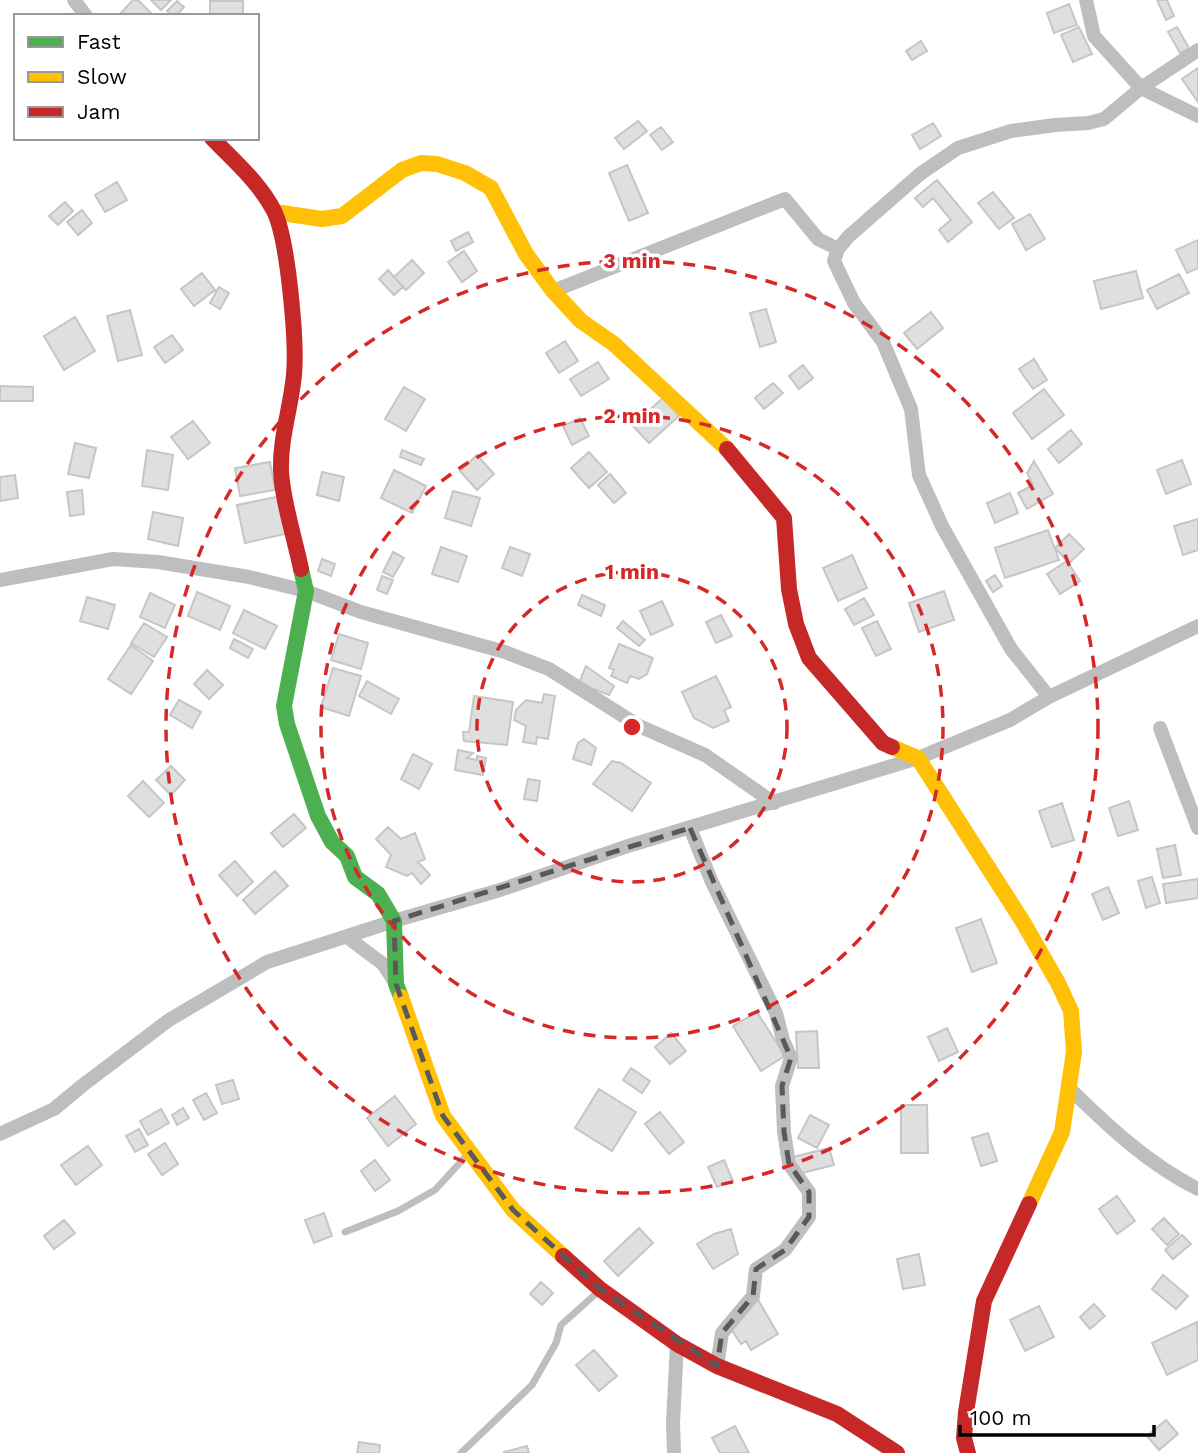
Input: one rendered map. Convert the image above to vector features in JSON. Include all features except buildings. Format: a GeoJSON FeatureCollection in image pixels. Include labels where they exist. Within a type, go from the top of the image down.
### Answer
{"type":"FeatureCollection","features":[{"type":"Feature","properties":{"kind":"street"},"geometry":{"type":"LineString","coordinates":[[1086,0],[1094,36],[1141,88],[1198,116]]}},
{"type":"Feature","properties":{"kind":"street"},"geometry":{"type":"LineString","coordinates":[[1049,697],[1011,649],[942,526],[919,475],[911,409],[883,342],[854,303],[834,261],[838,248],[920,174],[958,149],[1011,131],[1104,119],[1141,88],[1198,50]]}},
{"type":"Feature","properties":{"kind":"street"},"geometry":{"type":"LineString","coordinates":[[214,140],[250,177],[275,212],[282,239],[295,349],[288,418],[281,444],[281,473],[306,591],[285,706],[287,724],[318,816],[332,842],[347,856],[355,877],[378,894],[394,921],[396,984]]}},
{"type":"Feature","properties":{"kind":"street"},"geometry":{"type":"LineString","coordinates":[[275,212],[322,219],[342,216],[402,170],[421,163],[437,164],[465,173],[491,188],[526,254],[552,292],[581,321],[614,344],[722,442],[783,518],[789,589],[796,624],[809,658],[883,743],[918,758],[1023,922],[1071,1011],[1074,1052],[1062,1132],[984,1301],[966,1412],[964,1438],[968,1453]]}},
{"type":"Feature","properties":{"kind":"street"},"geometry":{"type":"LineString","coordinates":[[552,292],[785,199],[818,239],[838,248]]}},
{"type":"Feature","properties":{"kind":"street"},"geometry":{"type":"LineString","coordinates":[[0,580],[113,559],[158,562],[249,577],[306,591],[361,612],[505,652],[549,669],[639,726],[705,755],[774,803]]}},
{"type":"Feature","properties":{"kind":"street"},"geometry":{"type":"LineString","coordinates":[[0,1134],[54,1110],[82,1085],[169,1020],[267,962],[918,758],[1010,720],[1049,697],[1198,626]]}},
{"type":"Feature","properties":{"kind":"street"},"geometry":{"type":"LineString","coordinates":[[1160,728],[1198,828]]}},
{"type":"Feature","properties":{"kind":"street"},"geometry":{"type":"LineString","coordinates":[[690,828],[711,880],[776,1013],[791,1058],[782,1086],[784,1132],[789,1164],[809,1192],[809,1217],[785,1250],[756,1269],[753,1296],[722,1333],[717,1366]]}},
{"type":"Feature","properties":{"kind":"street"},"geometry":{"type":"LineString","coordinates":[[347,937],[383,964],[396,984],[443,1116],[513,1210],[600,1289],[677,1344],[717,1366],[837,1414],[897,1453]]}},
{"type":"Feature","properties":{"kind":"street"},"geometry":{"type":"LineString","coordinates":[[1068,1087],[1122,1139],[1198,1189]]}},
{"type":"Feature","properties":{"kind":"street"},"geometry":{"type":"LineString","coordinates":[[674,1453],[677,1344]]}},
{"type":"Feature","properties":{"kind":"lane"},"geometry":{"type":"LineString","coordinates":[[345,1232],[398,1211],[435,1190],[469,1154]]}},
{"type":"Feature","properties":{"kind":"lane"},"geometry":{"type":"LineString","coordinates":[[461,1453],[532,1385],[556,1343],[561,1325],[600,1289]]}},
{"type":"Feature","properties":{"kind":"highlighted area"},"geometry":{"type":"Polygon","coordinates":[[[690,828],[791,1058],[782,1086],[784,1132],[789,1164],[809,1192],[809,1217],[785,1250],[756,1269],[753,1296],[722,1333],[717,1366],[600,1289],[513,1210],[469,1154],[443,1116],[396,984],[394,921],[690,828]]]}},
{"type":"Feature","properties":{"kind":"traffic: fast"},"geometry":{"type":"LineString","coordinates":[[301,569],[306,591],[284,706],[287,724],[318,816],[332,842],[347,856],[355,877],[378,894],[394,921],[396,984],[401,997]]}},
{"type":"Feature","properties":{"kind":"traffic: slow"},"geometry":{"type":"LineString","coordinates":[[275,212],[322,219],[342,216],[402,170],[421,163],[437,164],[465,173],[491,188],[526,254],[553,291],[581,321],[614,344],[727,449]]}},
{"type":"Feature","properties":{"kind":"traffic: slow"},"geometry":{"type":"LineString","coordinates":[[892,747],[918,758],[1023,922],[1071,1011],[1074,1052],[1062,1132],[1029,1204]]}},
{"type":"Feature","properties":{"kind":"traffic: slow"},"geometry":{"type":"LineString","coordinates":[[401,997],[443,1116],[513,1210],[563,1256]]}},
{"type":"Feature","properties":{"kind":"traffic: jam"},"geometry":{"type":"LineString","coordinates":[[214,140],[262,191],[274,211],[283,244],[293,316],[295,360],[281,470],[286,507],[301,569]]}},
{"type":"Feature","properties":{"kind":"traffic: jam"},"geometry":{"type":"LineString","coordinates":[[727,449],[784,518],[789,589],[796,624],[809,658],[883,743],[892,747]]}},
{"type":"Feature","properties":{"kind":"traffic: jam"},"geometry":{"type":"LineString","coordinates":[[968,1453],[964,1438],[966,1412],[984,1301],[1029,1204]]}},
{"type":"Feature","properties":{"kind":"traffic: jam"},"geometry":{"type":"LineString","coordinates":[[563,1256],[600,1289],[677,1344],[717,1366],[837,1414],[897,1453]]}}]}
